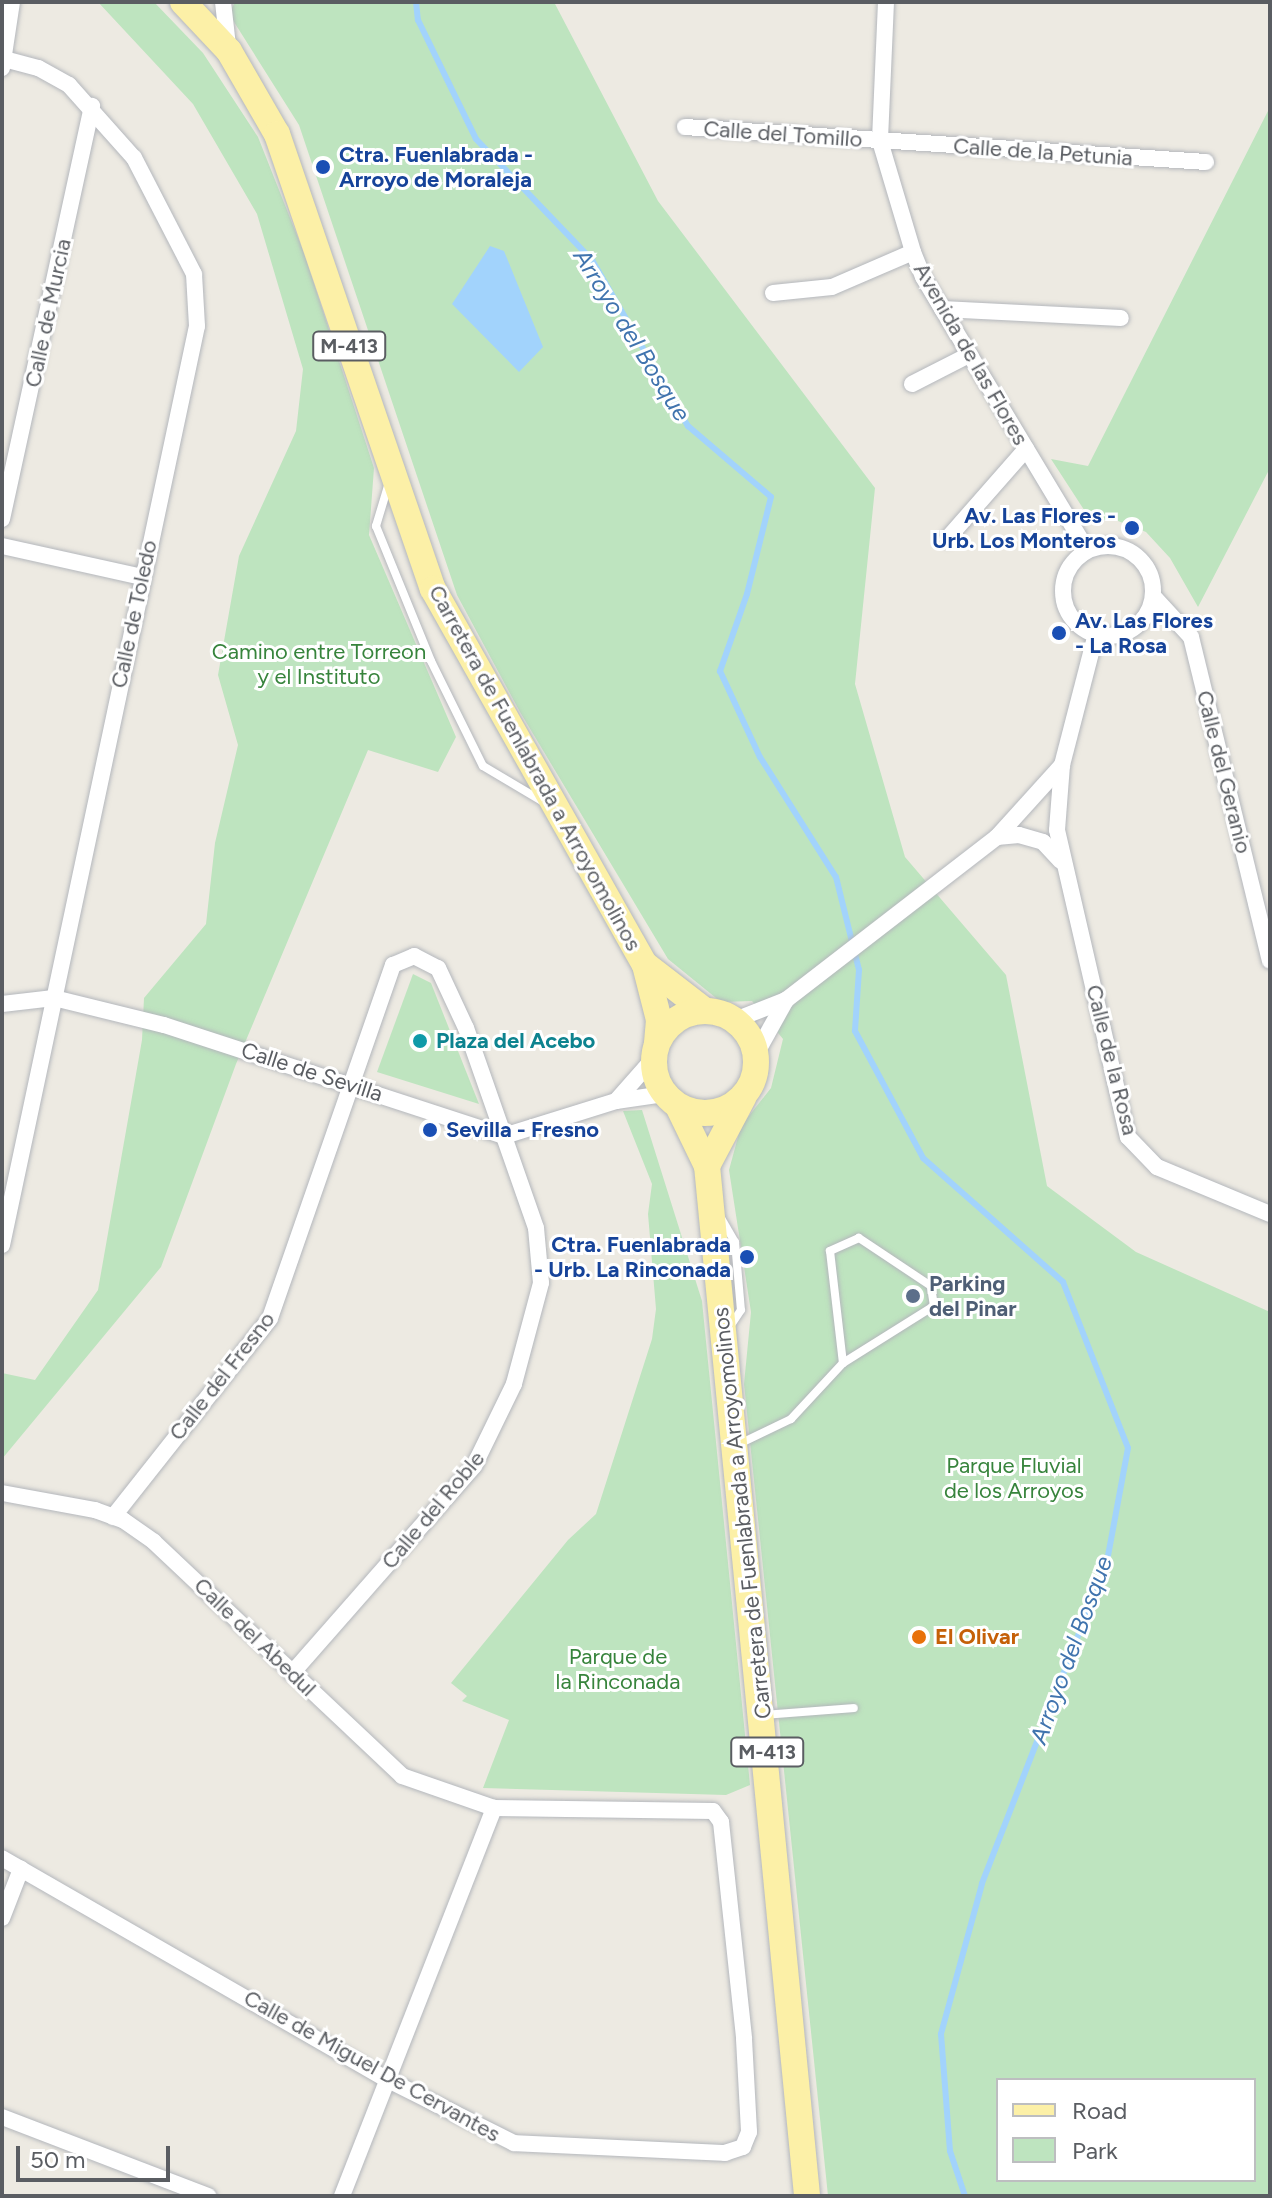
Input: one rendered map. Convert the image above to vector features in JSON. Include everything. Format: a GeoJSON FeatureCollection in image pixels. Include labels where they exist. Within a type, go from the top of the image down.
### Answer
{"type":"FeatureCollection","features":[{"type":"Feature","properties":{"kind":"main road","name":"Carretera de Fuenlabrada a Arroyomolinos"},"geometry":{"type":"LineString","coordinates":[[189,4],[229,51],[277,134],[308,214],[391,477],[433,589],[645,965],[659,1020],[655,1050]]}},
{"type":"Feature","properties":{"kind":"main road","name":"Carretera de Fuenlabrada a Arroyomolinos"},"geometry":{"type":"LineString","coordinates":[[645,965],[704,1010]]}},
{"type":"Feature","properties":{"kind":"main road","name":"M-413"},"geometry":{"type":"LineString","coordinates":[[704,1010],[735,1020]]}},
{"type":"Feature","properties":{"kind":"main road"},"geometry":{"type":"LineString","coordinates":[[655,1050],[676,1019],[704,1010]]}},
{"type":"Feature","properties":{"kind":"main road"},"geometry":{"type":"LineString","coordinates":[[707,1166],[749,1089],[756,1054],[735,1020]]}},
{"type":"Feature","properties":{"kind":"main road","name":"M-413"},"geometry":{"type":"LineString","coordinates":[[655,1050],[671,1100]]}},
{"type":"Feature","properties":{"kind":"main road"},"geometry":{"type":"LineString","coordinates":[[671,1100],[709,1114],[725,1110],[749,1089]]}},
{"type":"Feature","properties":{"kind":"main road","name":"Carretera de Fuenlabrada a Arroyomolinos"},"geometry":{"type":"LineString","coordinates":[[671,1100],[707,1166],[732,1446],[763,1715],[807,2196]]}},
{"type":"Feature","properties":{"kind":"street"},"geometry":{"type":"LineString","coordinates":[[4,64],[12,2]]}},
{"type":"Feature","properties":{"kind":"street"},"geometry":{"type":"LineString","coordinates":[[223,2],[229,51]]}},
{"type":"Feature","properties":{"kind":"street","name":"Avenida de las Flores"},"geometry":{"type":"LineString","coordinates":[[886,2],[880,141],[913,252],[942,309],[1087,550]]}},
{"type":"Feature","properties":{"kind":"street","name":"Calle de Toledo"},"geometry":{"type":"LineString","coordinates":[[2,1245],[197,326],[194,274],[134,158],[92,106],[38,68],[4,64]]}},
{"type":"Feature","properties":{"kind":"street","name":"Calle de Murcia"},"geometry":{"type":"LineString","coordinates":[[2,519],[92,106]]}},
{"type":"Feature","properties":{"kind":"street","name":"Calle del Tomillo"},"geometry":{"type":"LineString","coordinates":[[685,127],[880,141]]}},
{"type":"Feature","properties":{"kind":"street","name":"Calle de la Petunia"},"geometry":{"type":"LineString","coordinates":[[880,141],[1206,162]]}},
{"type":"Feature","properties":{"kind":"street"},"geometry":{"type":"LineString","coordinates":[[773,293],[832,287],[913,252]]}},
{"type":"Feature","properties":{"kind":"street"},"geometry":{"type":"LineString","coordinates":[[942,309],[1121,318]]}},
{"type":"Feature","properties":{"kind":"street"},"geometry":{"type":"LineString","coordinates":[[912,384],[969,355]]}},
{"type":"Feature","properties":{"kind":"street"},"geometry":{"type":"LineString","coordinates":[[947,539],[1026,449]]}},
{"type":"Feature","properties":{"kind":"street"},"geometry":{"type":"LineString","coordinates":[[1109,545],[1127,549],[1145,565],[1153,596],[1137,625],[1124,633],[1096,634],[1070,616],[1063,598],[1069,566],[1087,550],[1109,545]]}},
{"type":"Feature","properties":{"kind":"street"},"geometry":{"type":"LineString","coordinates":[[2,546],[142,577]]}},
{"type":"Feature","properties":{"kind":"street","name":"Calle del Geranio"},"geometry":{"type":"LineString","coordinates":[[1153,596],[1191,637],[1270,961]]}},
{"type":"Feature","properties":{"kind":"street","name":"Calle de la Rosa"},"geometry":{"type":"LineString","coordinates":[[1096,634],[1062,765],[1057,830],[1128,1137],[1157,1167],[1270,1214]]}},
{"type":"Feature","properties":{"kind":"street"},"geometry":{"type":"LineString","coordinates":[[735,1020],[786,1000],[997,837],[1062,765]]}},
{"type":"Feature","properties":{"kind":"street","name":"Calle de la Rosa"},"geometry":{"type":"LineString","coordinates":[[997,837],[1019,835],[1043,842],[1066,870]]}},
{"type":"Feature","properties":{"kind":"street"},"geometry":{"type":"LineString","coordinates":[[353,1085],[393,965],[414,956],[438,968],[466,1028],[504,1136],[616,1101],[671,1100]]}},
{"type":"Feature","properties":{"kind":"street","name":"Calle de Sevilla"},"geometry":{"type":"LineString","coordinates":[[2,1004],[54,998],[164,1025],[504,1136]]}},
{"type":"Feature","properties":{"kind":"street"},"geometry":{"type":"LineString","coordinates":[[756,1054],[786,1000]]}},
{"type":"Feature","properties":{"kind":"street"},"geometry":{"type":"LineString","coordinates":[[616,1101],[655,1050]]}},
{"type":"Feature","properties":{"kind":"street","name":"Calle del Fresno"},"geometry":{"type":"LineString","coordinates":[[113,1517],[270,1318],[353,1085]]}},
{"type":"Feature","properties":{"kind":"street","name":"Calle del Roble"},"geometry":{"type":"LineString","coordinates":[[292,1673],[471,1471],[514,1384],[541,1283],[536,1228],[504,1136]]}},
{"type":"Feature","properties":{"kind":"street","name":"Calle del Abedul"},"geometry":{"type":"LineString","coordinates":[[2,1492],[113,1517],[154,1542],[402,1776],[494,1808]]}},
{"type":"Feature","properties":{"kind":"street","name":"Calle de Miguel De Cervantes"},"geometry":{"type":"LineString","coordinates":[[2,1858],[386,2079],[514,2143],[725,2153],[743,2147],[749,2132],[744,2039],[721,1822],[713,1811],[692,1807],[494,1808]]}},
{"type":"Feature","properties":{"kind":"street"},"geometry":{"type":"LineString","coordinates":[[342,2196],[494,1808]]}},
{"type":"Feature","properties":{"kind":"street"},"geometry":{"type":"LineString","coordinates":[[2,1918],[21,1869]]}},
{"type":"Feature","properties":{"kind":"street"},"geometry":{"type":"LineString","coordinates":[[2,2117],[208,2196]]}},
{"type":"Feature","properties":{"kind":"lane"},"geometry":{"type":"LineString","coordinates":[[391,477],[376,526],[431,661],[483,766],[556,809]]}},
{"type":"Feature","properties":{"kind":"lane"},"geometry":{"type":"LineString","coordinates":[[732,1446],[791,1419],[843,1363],[934,1306],[931,1286],[859,1238],[830,1251],[843,1363]]}},
{"type":"Feature","properties":{"kind":"lane"},"geometry":{"type":"LineString","coordinates":[[763,1715],[854,1708]]}},
{"type":"Feature","properties":{"kind":"green space","name":"Camino entre Torreon y el Instituto"},"geometry":{"type":"Polygon","coordinates":[[[98,2],[154,2],[203,53],[258,137],[304,253],[374,468],[369,535],[456,737],[438,772],[368,750],[236,1064],[161,1267],[2,1459],[2,1373],[35,1380],[98,1290],[142,1040],[144,998],[206,924],[215,843],[238,745],[218,675],[239,556],[296,431],[303,369],[257,214],[193,104],[98,2]]]}},
{"type":"Feature","properties":{"kind":"green space","name":"Parque Fluvial de los Arroyos"},"geometry":{"type":"Polygon","coordinates":[[[235,2],[554,2],[658,201],[875,488],[855,684],[905,857],[1006,975],[1047,1186],[1136,1252],[1270,1312],[1270,2196],[828,2196],[744,1384],[751,1312],[729,1170],[741,1126],[771,1088],[783,1039],[752,1001],[721,1002],[668,959],[520,712],[457,595],[299,125],[229,14],[235,2]]]}},
{"type":"Feature","properties":{"kind":"green space"},"geometry":{"type":"Polygon","coordinates":[[[1270,107],[1270,468],[1198,607],[1170,558],[1146,532],[1118,521],[1090,519],[1051,459],[1088,466],[1270,107]]]}},
{"type":"Feature","properties":{"kind":"green space","name":"Plaza del Acebo"},"geometry":{"type":"Polygon","coordinates":[[[413,974],[431,983],[479,1104],[377,1072],[413,974]]]}},
{"type":"Feature","properties":{"kind":"green space","name":"Parque de la Rinconada"},"geometry":{"type":"Polygon","coordinates":[[[642,1110],[702,1301],[750,1785],[726,1795],[483,1788],[509,1720],[462,1701],[467,1696],[451,1683],[568,1540],[596,1514],[652,1339],[656,1309],[648,1214],[652,1184],[623,1111],[642,1110]]]}},
{"type":"Feature","properties":{"kind":"water"},"geometry":{"type":"Polygon","coordinates":[[[490,246],[504,251],[543,347],[519,372],[452,304],[490,246]]]}},
{"type":"Feature","properties":{"kind":"waterway","name":"Arroyo del Bosque"},"geometry":{"type":"LineString","coordinates":[[416,2],[418,20],[476,139],[592,260],[688,426],[771,497],[747,594],[720,671],[760,757],[836,877],[859,970],[855,1031],[923,1158],[1063,1282],[1128,1448],[1107,1561],[982,1884],[941,2034],[950,2151],[965,2196]]}},
{"type":"Feature","properties":{"kind":"place","name":"Ctra. Fuenlabrada - Arroyo de Moraleja"},"geometry":{"type":"Point","coordinates":[323,167]}},
{"type":"Feature","properties":{"kind":"place","name":"Av. Las Flores - Urb. Los Monteros"},"geometry":{"type":"Point","coordinates":[1132,528]}},
{"type":"Feature","properties":{"kind":"place","name":"Av. Las Flores - La Rosa"},"geometry":{"type":"Point","coordinates":[1059,633]}},
{"type":"Feature","properties":{"kind":"place","name":"Plaza del Acebo"},"geometry":{"type":"Point","coordinates":[420,1041]}},
{"type":"Feature","properties":{"kind":"place","name":"Sevilla - Fresno"},"geometry":{"type":"Point","coordinates":[430,1130]}},
{"type":"Feature","properties":{"kind":"place","name":"Ctra. Fuenlabrada - Urb. La Rinconada"},"geometry":{"type":"Point","coordinates":[747,1257]}},
{"type":"Feature","properties":{"kind":"place","name":"Parking del Pinar"},"geometry":{"type":"Point","coordinates":[913,1296]}},
{"type":"Feature","properties":{"kind":"place","name":"El Olivar"},"geometry":{"type":"Point","coordinates":[919,1637]}}]}
